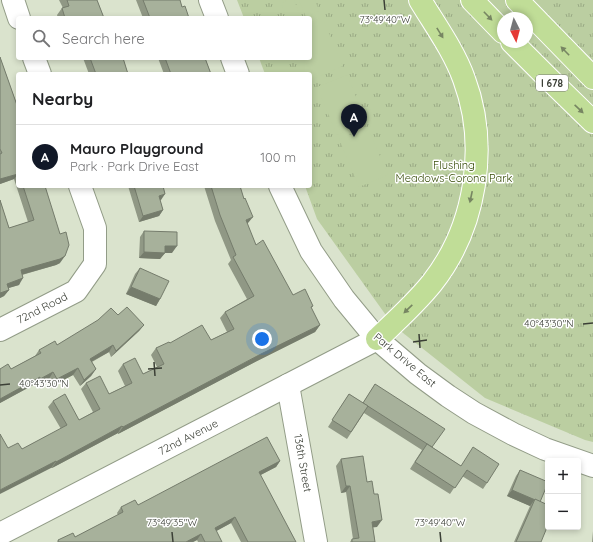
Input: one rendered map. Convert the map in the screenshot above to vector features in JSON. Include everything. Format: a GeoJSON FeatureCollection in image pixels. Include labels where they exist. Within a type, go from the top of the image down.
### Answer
{"type":"FeatureCollection","features":[{"type":"Feature","properties":{"kind":"highway"},"geometry":{"type":"LineString","coordinates":[[377,339],[418,299],[432,283],[446,263],[458,239],[466,217],[475,172],[476,134],[474,114],[464,79],[447,44],[420,0]]}},
{"type":"Feature","properties":{"kind":"highway"},"geometry":{"type":"LineString","coordinates":[[472,0],[497,26]]}},
{"type":"Feature","properties":{"kind":"highway","name":"I 678"},"geometry":{"type":"LineString","coordinates":[[517,0],[593,78]]}},
{"type":"Feature","properties":{"kind":"highway","name":"I 678"},"geometry":{"type":"LineString","coordinates":[[518,48],[593,122]]}},
{"type":"Feature","properties":{"kind":"street"},"geometry":{"type":"LineString","coordinates":[[13,0],[18,16]]}},
{"type":"Feature","properties":{"kind":"street"},"geometry":{"type":"LineString","coordinates":[[210,0],[216,16]]}},
{"type":"Feature","properties":{"kind":"street"},"geometry":{"type":"LineString","coordinates":[[35,60],[39,72]]}},
{"type":"Feature","properties":{"kind":"street"},"geometry":{"type":"LineString","coordinates":[[233,60],[237,72]]}},
{"type":"Feature","properties":{"kind":"street","name":"72nd Road"},"geometry":{"type":"LineString","coordinates":[[0,330],[76,291],[96,264],[95,228],[81,188]]}},
{"type":"Feature","properties":{"kind":"street","name":"Park Drive East"},"geometry":{"type":"LineString","coordinates":[[281,188],[311,251],[344,299],[377,339],[418,374],[474,413],[512,434],[545,449],[593,466]]}},
{"type":"Feature","properties":{"kind":"street","name":"72nd Avenue"},"geometry":{"type":"LineString","coordinates":[[0,534],[377,339]]}},
{"type":"Feature","properties":{"kind":"street","name":"136th Street"},"geometry":{"type":"LineString","coordinates":[[288,385],[316,542]]}},
{"type":"Feature","properties":{"kind":"green space","name":"Flushing Meadows-Corona Park"},"geometry":{"type":"Polygon","coordinates":[[[237,0],[593,0],[593,442],[485,398],[393,325],[317,219],[306,188],[312,188],[312,72],[264,72],[260,60],[312,60],[312,16],[243,16],[237,0]]]}},
{"type":"Feature","properties":{"kind":"green space"},"geometry":{"type":"Polygon","coordinates":[[[288,0],[294,0],[300,16],[286,16],[281,3],[288,0]]]}},
{"type":"Feature","properties":{"kind":"green space"},"geometry":{"type":"Polygon","coordinates":[[[299,0],[315,0],[319,11],[306,16],[299,0]]]}},
{"type":"Feature","properties":{"kind":"green space"},"geometry":{"type":"Polygon","coordinates":[[[322,17],[343,66],[313,79],[312,72],[310,72],[305,60],[312,60],[312,22],[322,17]]]}},
{"type":"Feature","properties":{"kind":"green space"},"geometry":{"type":"Polygon","coordinates":[[[347,75],[367,123],[337,135],[317,87],[347,75]]]}},
{"type":"Feature","properties":{"kind":"green space"},"geometry":{"type":"Polygon","coordinates":[[[368,128],[388,175],[359,187],[339,139],[368,128]]]}},
{"type":"Feature","properties":{"kind":"building"},"geometry":{"type":"Polygon","coordinates":[[[67,0],[97,0],[103,16],[64,16],[62,8],[69,6],[67,0]]]}},
{"type":"Feature","properties":{"kind":"building"},"geometry":{"type":"Polygon","coordinates":[[[143,0],[180,0],[182,7],[185,6],[188,16],[149,16],[143,0]]]}},
{"type":"Feature","properties":{"kind":"building"},"geometry":{"type":"Polygon","coordinates":[[[0,57],[16,102],[16,175],[0,179],[0,154],[2,153],[0,149],[0,57]]]}},
{"type":"Feature","properties":{"kind":"building"},"geometry":{"type":"Polygon","coordinates":[[[91,60],[124,60],[127,72],[95,72],[91,60]]]}},
{"type":"Feature","properties":{"kind":"building"},"geometry":{"type":"Polygon","coordinates":[[[166,60],[206,60],[210,72],[170,72],[166,60]]]}},
{"type":"Feature","properties":{"kind":"building"},"geometry":{"type":"Polygon","coordinates":[[[24,188],[46,188],[60,234],[66,232],[69,245],[65,256],[60,259],[21,270],[23,278],[7,284],[9,290],[0,293],[0,200],[9,228],[34,220],[24,188]]]}},
{"type":"Feature","properties":{"kind":"building"},"geometry":{"type":"Polygon","coordinates":[[[135,188],[164,188],[165,194],[159,196],[163,210],[143,216],[135,188]]]}},
{"type":"Feature","properties":{"kind":"building"},"geometry":{"type":"Polygon","coordinates":[[[212,188],[241,188],[244,199],[245,198],[253,217],[246,220],[256,245],[263,240],[293,295],[305,289],[313,306],[311,307],[320,325],[261,354],[0,490],[0,434],[8,448],[18,443],[22,449],[67,425],[53,401],[65,394],[79,420],[100,409],[86,383],[100,376],[109,394],[132,383],[123,364],[135,358],[143,374],[164,364],[156,348],[169,342],[170,343],[202,325],[211,340],[234,329],[225,312],[254,296],[233,257],[236,255],[220,215],[212,188]]]}},
{"type":"Feature","properties":{"kind":"building"},"geometry":{"type":"Polygon","coordinates":[[[144,231],[177,232],[177,246],[165,246],[165,253],[144,252],[144,231]]]}},
{"type":"Feature","properties":{"kind":"building"},"geometry":{"type":"Polygon","coordinates":[[[140,268],[169,281],[160,299],[131,287],[140,268]]]}},
{"type":"Feature","properties":{"kind":"building"},"geometry":{"type":"Polygon","coordinates":[[[127,307],[144,325],[116,351],[113,345],[90,359],[96,369],[84,380],[78,368],[57,379],[53,372],[40,379],[40,377],[0,399],[0,369],[8,364],[11,369],[41,353],[39,350],[55,341],[57,345],[98,320],[111,308],[118,315],[127,307]]]}},
{"type":"Feature","properties":{"kind":"building"},"geometry":{"type":"Polygon","coordinates":[[[375,384],[445,429],[432,447],[363,403],[375,384]]]}},
{"type":"Feature","properties":{"kind":"building"},"geometry":{"type":"Polygon","coordinates":[[[349,394],[368,406],[351,432],[332,420],[349,394]]]}},
{"type":"Feature","properties":{"kind":"building"},"geometry":{"type":"Polygon","coordinates":[[[267,437],[280,461],[259,472],[296,542],[248,542],[235,517],[215,528],[222,542],[205,542],[201,534],[186,542],[59,542],[58,540],[73,533],[75,537],[123,512],[121,507],[135,500],[138,505],[267,437]]]}},
{"type":"Feature","properties":{"kind":"building"},"geometry":{"type":"Polygon","coordinates":[[[427,444],[461,466],[473,447],[499,464],[487,483],[467,470],[455,488],[415,462],[427,444]]]}},
{"type":"Feature","properties":{"kind":"building"},"geometry":{"type":"Polygon","coordinates":[[[363,456],[367,482],[372,481],[374,494],[378,494],[382,520],[372,522],[375,542],[352,542],[352,539],[359,538],[350,486],[346,486],[341,459],[363,456]]]}},
{"type":"Feature","properties":{"kind":"building"},"geometry":{"type":"Polygon","coordinates":[[[520,470],[545,481],[545,490],[540,502],[512,490],[520,470]]]}},
{"type":"Feature","properties":{"kind":"building"},"geometry":{"type":"Polygon","coordinates":[[[535,499],[545,504],[546,530],[541,542],[516,542],[535,499]]]}},
{"type":"Feature","properties":{"kind":"place","name":"Mauro Playground"},"geometry":{"type":"Point","coordinates":[354,137]}}]}
